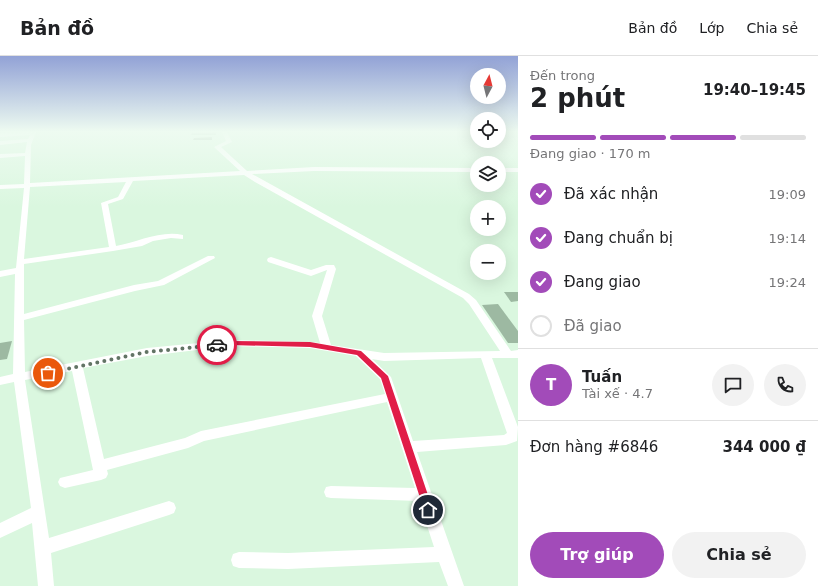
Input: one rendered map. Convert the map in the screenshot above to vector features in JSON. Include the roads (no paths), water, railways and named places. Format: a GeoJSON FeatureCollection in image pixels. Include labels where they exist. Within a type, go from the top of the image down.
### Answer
{"type":"FeatureCollection","features":[{"type":"Feature","properties":{"kind":"street"},"geometry":{"type":"LineString","coordinates":[[28,157],[27,186],[20,266],[19,379],[39,512],[46,586]]}},
{"type":"Feature","properties":{"kind":"street"},"geometry":{"type":"LineString","coordinates":[[228,157],[244,172],[466,296],[473,302],[513,354]]}},
{"type":"Feature","properties":{"kind":"street"},"geometry":{"type":"LineString","coordinates":[[0,187],[314,169],[470,170]]}},
{"type":"Feature","properties":{"kind":"street"},"geometry":{"type":"LineString","coordinates":[[506,170],[518,170]]}},
{"type":"Feature","properties":{"kind":"street"},"geometry":{"type":"LineString","coordinates":[[113,249],[104,203],[121,197],[131,179]]}},
{"type":"Feature","properties":{"kind":"street"},"geometry":{"type":"LineString","coordinates":[[0,274],[20,266],[139,244],[150,239],[171,236],[180,237]]}},
{"type":"Feature","properties":{"kind":"street"},"geometry":{"type":"LineString","coordinates":[[19,318],[134,288],[161,284],[211,258]]}},
{"type":"Feature","properties":{"kind":"street"},"geometry":{"type":"LineString","coordinates":[[271,260],[311,273],[329,266],[332,269],[317,316],[327,348]]}},
{"type":"Feature","properties":{"kind":"street"},"geometry":{"type":"LineString","coordinates":[[0,381],[19,379],[147,352],[230,343],[310,345],[384,357],[513,354]]}},
{"type":"Feature","properties":{"kind":"street"},"geometry":{"type":"LineString","coordinates":[[359,353],[385,376],[456,586]]}},
{"type":"Feature","properties":{"kind":"street"},"geometry":{"type":"LineString","coordinates":[[408,447],[506,440],[512,437],[514,433],[485,355]]}},
{"type":"Feature","properties":{"kind":"street"},"geometry":{"type":"LineString","coordinates":[[65,482],[101,474],[77,367]]}},
{"type":"Feature","properties":{"kind":"street"},"geometry":{"type":"LineString","coordinates":[[99,466],[188,443],[201,436],[392,397]]}},
{"type":"Feature","properties":{"kind":"street"},"geometry":{"type":"LineString","coordinates":[[331,492],[424,495]]}},
{"type":"Feature","properties":{"kind":"street"},"geometry":{"type":"LineString","coordinates":[[42,548],[169,508]]}},
{"type":"Feature","properties":{"kind":"street"},"geometry":{"type":"LineString","coordinates":[[0,531],[39,512]]}},
{"type":"Feature","properties":{"kind":"street"},"geometry":{"type":"LineString","coordinates":[[239,560],[288,561],[444,554]]}}]}
